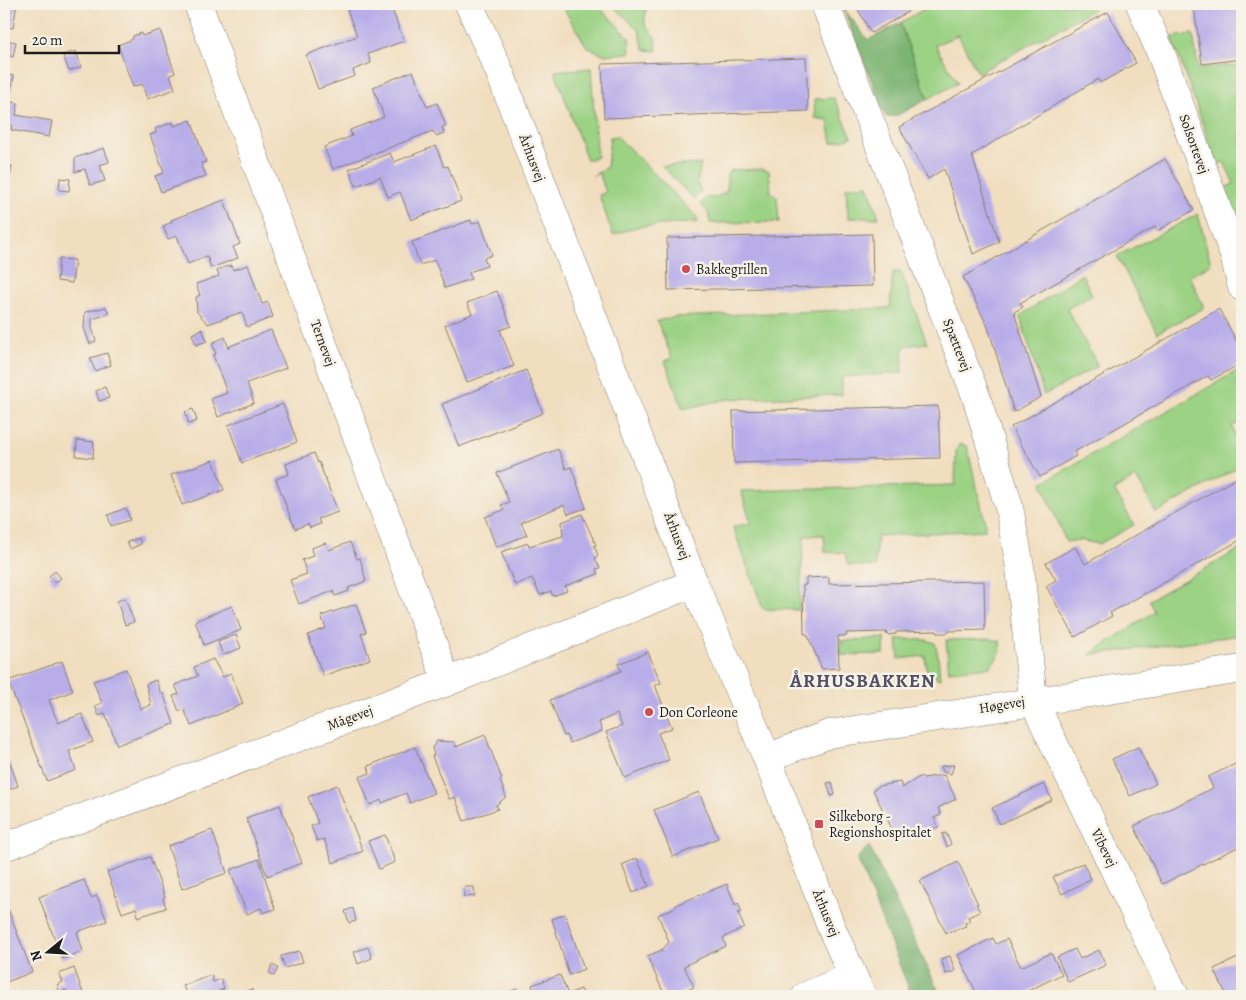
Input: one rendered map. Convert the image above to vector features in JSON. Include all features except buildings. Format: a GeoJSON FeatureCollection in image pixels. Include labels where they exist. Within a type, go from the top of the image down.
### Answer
{"type":"FeatureCollection","features":[{"type":"Feature","properties":{"kind":"street","name":"Ternevej"},"geometry":{"type":"LineString","coordinates":[[198,4],[447,682]]}},
{"type":"Feature","properties":{"kind":"street","name":"Århusvej"},"geometry":{"type":"LineString","coordinates":[[469,4],[500,73],[694,583],[767,758],[831,927],[857,986]]}},
{"type":"Feature","properties":{"kind":"street","name":"Århusvej"},"geometry":{"type":"LineString","coordinates":[[480,4],[500,73]]}},
{"type":"Feature","properties":{"kind":"street","name":"Spættevej"},"geometry":{"type":"LineString","coordinates":[[825,4],[978,403],[1010,516],[1020,567],[1033,700]]}},
{"type":"Feature","properties":{"kind":"street","name":"Solsortevej"},"geometry":{"type":"LineString","coordinates":[[1140,4],[1168,72],[1234,255],[1242,287]]}},
{"type":"Feature","properties":{"kind":"street","name":"Mågevej"},"geometry":{"type":"LineString","coordinates":[[4,847],[447,682],[694,583]]}},
{"type":"Feature","properties":{"kind":"street","name":"Høgevej"},"geometry":{"type":"LineString","coordinates":[[767,758],[829,734],[1033,700],[1242,670]]}},
{"type":"Feature","properties":{"kind":"street","name":"Vibevej"},"geometry":{"type":"LineString","coordinates":[[1033,700],[1175,996]]}},
{"type":"Feature","properties":{"kind":"street"},"geometry":{"type":"LineString","coordinates":[[806,996],[857,986]]}},
{"type":"Feature","properties":{"kind":"green space"},"geometry":{"type":"Polygon","coordinates":[[[561,4],[596,4],[629,37],[630,53],[605,55],[587,47],[561,4]]]}},
{"type":"Feature","properties":{"kind":"green space"},"geometry":{"type":"Polygon","coordinates":[[[611,4],[642,4],[646,11],[645,21],[655,38],[657,51],[644,50],[639,30],[611,4]]]}},
{"type":"Feature","properties":{"kind":"green space"},"geometry":{"type":"Polygon","coordinates":[[[933,4],[1103,4],[978,73],[958,35],[935,45],[958,83],[928,99],[900,23],[933,4]]]}},
{"type":"Feature","properties":{"kind":"green space"},"geometry":{"type":"Polygon","coordinates":[[[843,8],[868,40],[900,23],[928,99],[896,116],[886,117],[843,8]]]}},
{"type":"Feature","properties":{"kind":"green space"},"geometry":{"type":"Polygon","coordinates":[[[1193,34],[1198,68],[1242,65],[1242,214],[1234,218],[1224,188],[1234,184],[1224,162],[1217,164],[1172,37],[1193,34]]]}},
{"type":"Feature","properties":{"kind":"green space"},"geometry":{"type":"Polygon","coordinates":[[[591,68],[597,157],[587,160],[555,71],[591,68]]]}},
{"type":"Feature","properties":{"kind":"green space"},"geometry":{"type":"Polygon","coordinates":[[[834,98],[852,137],[832,143],[828,120],[815,118],[814,99],[834,98]]]}},
{"type":"Feature","properties":{"kind":"green space"},"geometry":{"type":"Polygon","coordinates":[[[617,136],[696,216],[698,222],[637,227],[613,235],[599,195],[606,192],[599,173],[593,176],[607,167],[610,137],[617,136]]]}},
{"type":"Feature","properties":{"kind":"green space"},"geometry":{"type":"Polygon","coordinates":[[[701,164],[697,182],[701,191],[694,199],[662,166],[701,164]]]}},
{"type":"Feature","properties":{"kind":"green space"},"geometry":{"type":"Polygon","coordinates":[[[763,169],[769,171],[771,192],[777,197],[779,222],[710,223],[708,212],[700,204],[707,197],[715,198],[727,191],[727,175],[730,170],[763,169]]]}},
{"type":"Feature","properties":{"kind":"green space"},"geometry":{"type":"Polygon","coordinates":[[[868,185],[879,218],[848,218],[846,187],[868,185]]]}},
{"type":"Feature","properties":{"kind":"green space"},"geometry":{"type":"Polygon","coordinates":[[[1198,214],[1211,264],[1190,276],[1204,308],[1157,333],[1117,256],[1198,214]]]}},
{"type":"Feature","properties":{"kind":"green space"},"geometry":{"type":"Polygon","coordinates":[[[893,272],[901,272],[927,343],[904,346],[902,373],[842,377],[842,395],[727,399],[683,409],[665,361],[672,358],[657,321],[675,317],[890,308],[893,272]]]}},
{"type":"Feature","properties":{"kind":"green space"},"geometry":{"type":"Polygon","coordinates":[[[1082,274],[1092,295],[1067,309],[1098,366],[1044,395],[1020,316],[1082,274]]]}},
{"type":"Feature","properties":{"kind":"green space"},"geometry":{"type":"Polygon","coordinates":[[[1242,368],[1242,422],[1232,426],[1238,447],[1242,445],[1242,465],[1156,513],[1136,477],[1114,490],[1134,525],[1099,544],[1079,540],[1066,542],[1042,483],[1242,368]]]}},
{"type":"Feature","properties":{"kind":"green space"},"geometry":{"type":"Polygon","coordinates":[[[961,444],[967,446],[985,522],[985,530],[877,536],[875,567],[848,565],[845,553],[825,552],[824,535],[804,536],[799,610],[763,609],[733,527],[751,523],[741,491],[955,485],[956,450],[961,444]]]}},
{"type":"Feature","properties":{"kind":"green space"},"geometry":{"type":"Polygon","coordinates":[[[1242,548],[1242,635],[1089,655],[1154,612],[1149,600],[1242,548]]]}},
{"type":"Feature","properties":{"kind":"green space"},"geometry":{"type":"Polygon","coordinates":[[[885,638],[884,654],[841,655],[841,641],[885,638]]]}},
{"type":"Feature","properties":{"kind":"green space"},"geometry":{"type":"Polygon","coordinates":[[[897,639],[927,640],[935,643],[940,679],[927,674],[925,656],[899,659],[897,639]]]}},
{"type":"Feature","properties":{"kind":"green space"},"geometry":{"type":"Polygon","coordinates":[[[990,639],[1000,641],[1001,652],[990,667],[949,671],[946,640],[990,639]]]}},
{"type":"Feature","properties":{"kind":"green space"},"geometry":{"type":"Polygon","coordinates":[[[869,846],[941,996],[912,996],[857,858],[869,846]]]}},
{"type":"Feature","properties":{"kind":"place","name":"Bakkegrillen"},"geometry":{"type":"Point","coordinates":[686,269]}},
{"type":"Feature","properties":{"kind":"place","name":"Don Corleone"},"geometry":{"type":"Point","coordinates":[649,712]}},
{"type":"Feature","properties":{"kind":"place","name":"Silkeborg - Regionshospitalet"},"geometry":{"type":"Point","coordinates":[819,824]}},
{"type":"Feature","properties":{"kind":"district","name":"ÅRHUSBAKKEN"},"geometry":{"type":"Point","coordinates":[863,681]}}]}
